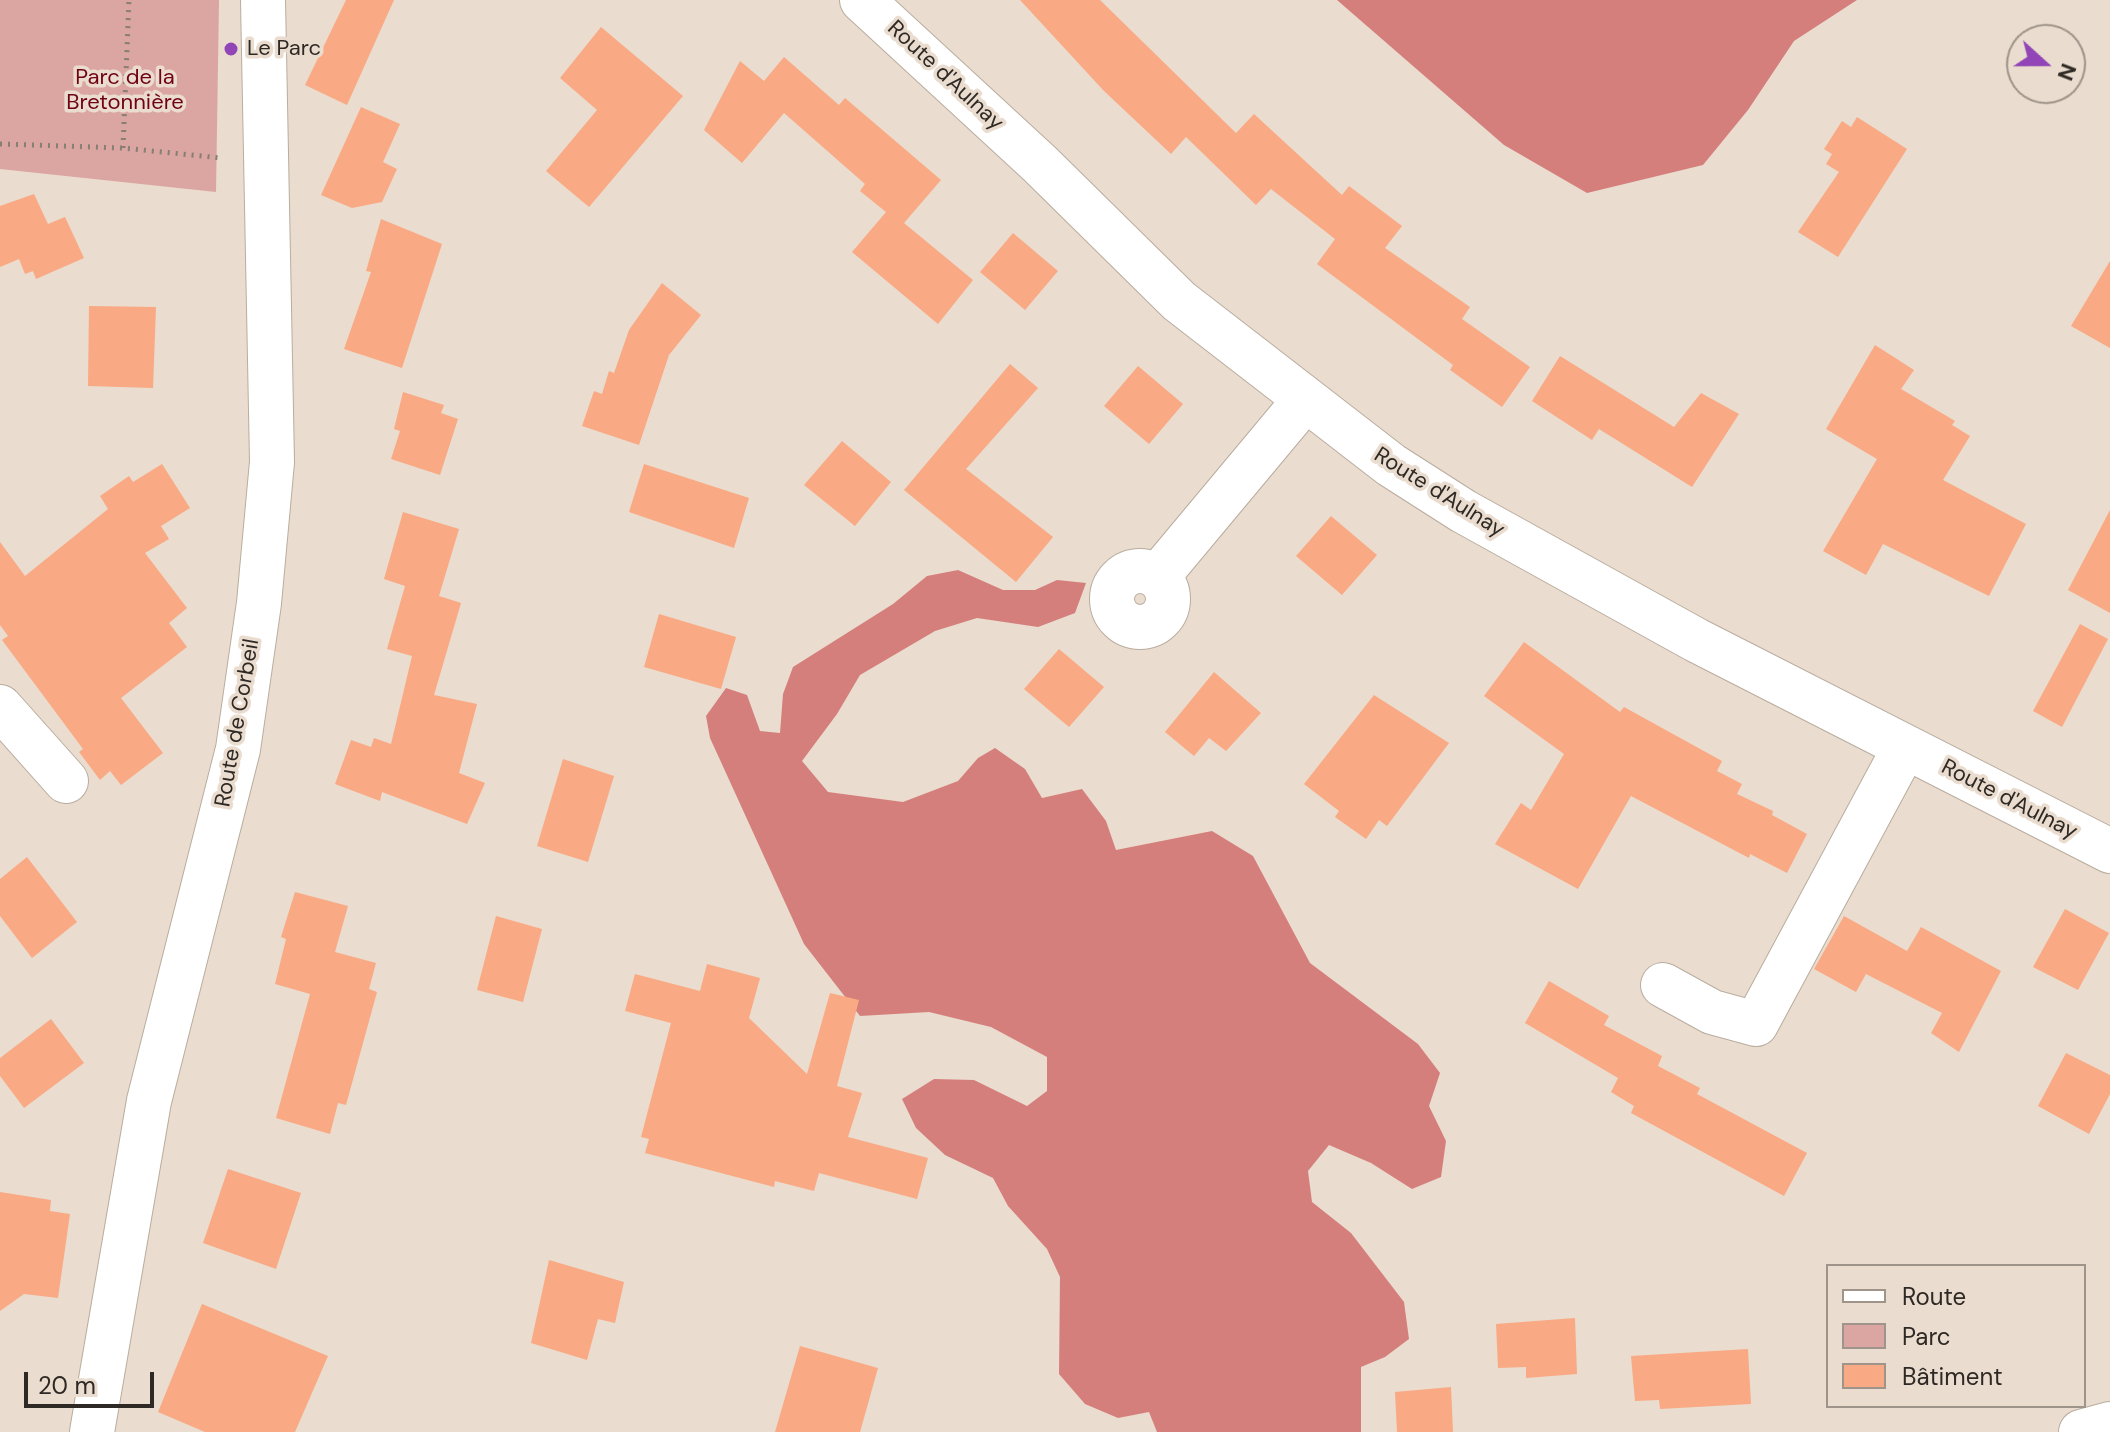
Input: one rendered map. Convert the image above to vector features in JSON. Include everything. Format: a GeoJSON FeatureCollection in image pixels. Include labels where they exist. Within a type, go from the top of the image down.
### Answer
{"type":"FeatureCollection","features":[{"type":"Feature","properties":{"kind":"street","name":"Route de Corbeil"},"geometry":{"type":"LineString","coordinates":[[92,1432],[149,1101],[238,749],[257,617],[272,462],[263,0]]}},
{"type":"Feature","properties":{"kind":"street","name":"Route d'Aulnay"},"geometry":{"type":"LineString","coordinates":[[862,0],[1040,164],[1179,301],[1304,401],[1391,465],[1463,511],[1696,640],[2110,851]]}},
{"type":"Feature","properties":{"kind":"street"},"geometry":{"type":"LineString","coordinates":[[1158,576],[1304,401]]}},
{"type":"Feature","properties":{"kind":"street"},"geometry":{"type":"LineString","coordinates":[[0,707],[66,781]]}},
{"type":"Feature","properties":{"kind":"street"},"geometry":{"type":"LineString","coordinates":[[1663,985],[1712,1012],[1756,1024],[1905,747]]}},
{"type":"Feature","properties":{"kind":"street"},"geometry":{"type":"LineString","coordinates":[[2081,1432],[2110,1424]]}},
{"type":"Feature","properties":{"kind":"path"},"geometry":{"type":"LineString","coordinates":[[123,148],[129,0]]}},
{"type":"Feature","properties":{"kind":"path"},"geometry":{"type":"LineString","coordinates":[[0,144],[123,148],[266,162]]}},
{"type":"Feature","properties":{"kind":"green space","name":"Parc de la Bretonnière"},"geometry":{"type":"Polygon","coordinates":[[[0,0],[219,0],[216,192],[0,169],[0,0]]]}},
{"type":"Feature","properties":{"kind":"shaded area"},"geometry":{"type":"Polygon","coordinates":[[[1337,0],[1857,0],[1794,41],[1748,110],[1703,165],[1587,193],[1504,145],[1337,0]]]}},
{"type":"Feature","properties":{"kind":"shaded area"},"geometry":{"type":"Polygon","coordinates":[[[958,570],[1003,590],[1035,590],[1057,580],[1086,583],[1075,613],[1038,627],[977,618],[935,631],[860,675],[837,714],[802,761],[828,792],[903,802],[958,781],[978,758],[995,748],[1025,769],[1042,798],[1082,789],[1106,821],[1116,850],[1212,831],[1253,856],[1310,963],[1418,1044],[1440,1073],[1429,1106],[1446,1141],[1441,1177],[1412,1189],[1371,1163],[1329,1145],[1308,1171],[1312,1202],[1351,1233],[1404,1302],[1409,1339],[1385,1357],[1361,1367],[1361,1432],[1157,1432],[1149,1412],[1118,1418],[1085,1404],[1059,1374],[1060,1277],[1047,1249],[1008,1206],[993,1178],[945,1155],[916,1128],[902,1099],[934,1079],[974,1080],[1027,1106],[1047,1091],[1047,1057],[991,1027],[929,1012],[860,1016],[804,944],[710,738],[706,716],[726,688],[747,695],[760,731],[780,733],[783,694],[793,667],[893,604],[927,576],[958,570]]]}},
{"type":"Feature","properties":{"kind":"building"},"geometry":{"type":"Polygon","coordinates":[[[346,0],[394,0],[347,105],[305,85],[346,0]]]}},
{"type":"Feature","properties":{"kind":"building"},"geometry":{"type":"Polygon","coordinates":[[[1020,0],[1100,0],[1236,133],[1254,114],[1342,195],[1349,186],[1402,226],[1385,248],[1470,307],[1462,319],[1530,367],[1502,407],[1450,370],[1453,365],[1317,264],[1335,239],[1271,189],[1256,205],[1186,137],[1171,154],[1104,91],[1020,0]]]}},
{"type":"Feature","properties":{"kind":"building"},"geometry":{"type":"Polygon","coordinates":[[[601,27],[683,96],[589,207],[546,171],[597,110],[560,78],[601,27]]]}},
{"type":"Feature","properties":{"kind":"building"},"geometry":{"type":"Polygon","coordinates":[[[784,57],[839,105],[845,98],[941,180],[904,223],[973,280],[938,324],[852,252],[886,212],[860,191],[865,184],[784,113],[742,163],[704,130],[740,61],[764,81],[784,57]]]}},
{"type":"Feature","properties":{"kind":"building"},"geometry":{"type":"Polygon","coordinates":[[[361,107],[400,124],[383,162],[397,169],[382,202],[352,208],[321,195],[361,107]]]}},
{"type":"Feature","properties":{"kind":"building"},"geometry":{"type":"Polygon","coordinates":[[[1857,117],[1907,149],[1838,257],[1798,232],[1839,172],[1826,164],[1832,154],[1824,149],[1842,121],[1851,127],[1857,117]]]}},
{"type":"Feature","properties":{"kind":"building"},"geometry":{"type":"Polygon","coordinates":[[[34,194],[48,224],[65,217],[84,258],[36,279],[33,271],[25,274],[19,259],[0,267],[0,206],[34,194]]]}},
{"type":"Feature","properties":{"kind":"building"},"geometry":{"type":"Polygon","coordinates":[[[381,219],[442,244],[402,368],[344,349],[371,272],[366,271],[381,219]]]}},
{"type":"Feature","properties":{"kind":"building"},"geometry":{"type":"Polygon","coordinates":[[[1013,233],[1058,271],[1025,310],[980,272],[1013,233]]]}},
{"type":"Feature","properties":{"kind":"building"},"geometry":{"type":"Polygon","coordinates":[[[2110,261],[2110,348],[2071,326],[2110,261]]]}},
{"type":"Feature","properties":{"kind":"building"},"geometry":{"type":"Polygon","coordinates":[[[662,283],[701,315],[669,355],[639,445],[582,426],[594,391],[602,394],[609,371],[614,373],[629,330],[662,283]]]}},
{"type":"Feature","properties":{"kind":"building"},"geometry":{"type":"Polygon","coordinates":[[[89,306],[156,307],[153,388],[88,386],[89,306]]]}},
{"type":"Feature","properties":{"kind":"building"},"geometry":{"type":"Polygon","coordinates":[[[1875,345],[1914,370],[1901,389],[1955,421],[1952,425],[1970,436],[1943,480],[2026,524],[1989,596],[1883,544],[1866,575],[1823,551],[1877,459],[1826,429],[1875,345]]]}},
{"type":"Feature","properties":{"kind":"building"},"geometry":{"type":"Polygon","coordinates":[[[1560,356],[1674,427],[1701,393],[1739,414],[1692,487],[1599,429],[1592,440],[1532,401],[1560,356]]]}},
{"type":"Feature","properties":{"kind":"building"},"geometry":{"type":"Polygon","coordinates":[[[1010,364],[1038,388],[966,469],[1053,537],[1016,582],[904,490],[1010,364]]]}},
{"type":"Feature","properties":{"kind":"building"},"geometry":{"type":"Polygon","coordinates":[[[1138,366],[1183,404],[1149,444],[1104,406],[1138,366]]]}},
{"type":"Feature","properties":{"kind":"building"},"geometry":{"type":"Polygon","coordinates":[[[403,392],[444,405],[441,413],[458,419],[440,475],[391,459],[400,431],[394,429],[403,392]]]}},
{"type":"Feature","properties":{"kind":"building"},"geometry":{"type":"Polygon","coordinates":[[[842,441],[891,482],[855,526],[804,485],[842,441]]]}},
{"type":"Feature","properties":{"kind":"building"},"geometry":{"type":"Polygon","coordinates":[[[162,464],[190,508],[161,526],[169,539],[145,553],[187,608],[169,623],[187,647],[121,698],[163,753],[121,785],[110,771],[100,780],[79,752],[83,749],[2,640],[8,636],[0,625],[0,542],[25,576],[108,509],[100,496],[129,476],[133,482],[162,464]]]}},
{"type":"Feature","properties":{"kind":"building"},"geometry":{"type":"Polygon","coordinates":[[[644,464],[749,498],[734,548],[629,512],[644,464]]]}},
{"type":"Feature","properties":{"kind":"building"},"geometry":{"type":"Polygon","coordinates":[[[2110,510],[2110,613],[2068,590],[2110,510]]]}},
{"type":"Feature","properties":{"kind":"building"},"geometry":{"type":"Polygon","coordinates":[[[403,512],[459,529],[439,596],[461,603],[434,695],[477,704],[459,773],[485,783],[467,824],[382,792],[380,801],[335,784],[351,740],[371,747],[374,738],[391,744],[412,656],[387,649],[405,586],[384,579],[403,512]]]}},
{"type":"Feature","properties":{"kind":"building"},"geometry":{"type":"Polygon","coordinates":[[[1331,516],[1377,555],[1342,595],[1296,556],[1331,516]]]}},
{"type":"Feature","properties":{"kind":"building"},"geometry":{"type":"Polygon","coordinates":[[[659,614],[736,637],[721,689],[644,667],[659,614]]]}},
{"type":"Feature","properties":{"kind":"building"},"geometry":{"type":"Polygon","coordinates":[[[2080,624],[2108,639],[2062,727],[2033,711],[2080,624]]]}},
{"type":"Feature","properties":{"kind":"building"},"geometry":{"type":"Polygon","coordinates":[[[1524,642],[1620,712],[1624,707],[1722,761],[1717,771],[1742,784],[1737,794],[1773,811],[1772,815],[1807,834],[1787,873],[1750,854],[1749,858],[1631,796],[1578,889],[1495,844],[1521,803],[1531,810],[1564,754],[1484,696],[1524,642]]]}},
{"type":"Feature","properties":{"kind":"building"},"geometry":{"type":"Polygon","coordinates":[[[1059,649],[1104,687],[1069,727],[1024,689],[1059,649]]]}},
{"type":"Feature","properties":{"kind":"building"},"geometry":{"type":"Polygon","coordinates":[[[1214,672],[1261,713],[1226,751],[1209,738],[1194,756],[1165,732],[1214,672]]]}},
{"type":"Feature","properties":{"kind":"building"},"geometry":{"type":"Polygon","coordinates":[[[1374,695],[1449,743],[1387,826],[1379,820],[1366,839],[1335,817],[1339,811],[1304,784],[1374,695]]]}},
{"type":"Feature","properties":{"kind":"building"},"geometry":{"type":"Polygon","coordinates":[[[563,759],[614,776],[588,862],[537,846],[563,759]]]}},
{"type":"Feature","properties":{"kind":"building"},"geometry":{"type":"Polygon","coordinates":[[[27,857],[77,922],[32,958],[0,916],[0,879],[27,857]]]}},
{"type":"Feature","properties":{"kind":"building"},"geometry":{"type":"Polygon","coordinates":[[[295,892],[348,906],[335,952],[376,963],[369,989],[377,992],[346,1105],[338,1103],[330,1134],[276,1118],[310,994],[275,984],[286,939],[281,937],[295,892]]]}},
{"type":"Feature","properties":{"kind":"building"},"geometry":{"type":"Polygon","coordinates":[[[2065,909],[2109,933],[2078,990],[2033,967],[2065,909]]]}},
{"type":"Feature","properties":{"kind":"building"},"geometry":{"type":"Polygon","coordinates":[[[496,916],[542,929],[523,1002],[477,990],[496,916]]]}},
{"type":"Feature","properties":{"kind":"building"},"geometry":{"type":"Polygon","coordinates":[[[1844,916],[1907,951],[1921,927],[2001,971],[1959,1052],[1931,1033],[1942,1013],[1866,974],[1856,992],[1814,969],[1844,916]]]}},
{"type":"Feature","properties":{"kind":"building"},"geometry":{"type":"Polygon","coordinates":[[[707,964],[760,978],[749,1018],[807,1074],[830,993],[859,1000],[837,1086],[862,1093],[848,1137],[928,1158],[917,1199],[819,1173],[814,1191],[775,1181],[774,1187],[645,1153],[649,1139],[641,1137],[671,1023],[625,1011],[635,974],[700,991],[707,964]]]}},
{"type":"Feature","properties":{"kind":"building"},"geometry":{"type":"Polygon","coordinates":[[[1549,981],[1609,1016],[1604,1025],[1662,1056],[1658,1066],[1700,1088],[1697,1094],[1807,1153],[1784,1196],[1631,1113],[1634,1106],[1611,1092],[1618,1078],[1525,1023],[1549,981]]]}},
{"type":"Feature","properties":{"kind":"building"},"geometry":{"type":"Polygon","coordinates":[[[51,1019],[84,1063],[24,1108],[0,1076],[0,1058],[51,1019]]]}},
{"type":"Feature","properties":{"kind":"building"},"geometry":{"type":"Polygon","coordinates":[[[2066,1053],[2110,1075],[2110,1094],[2089,1134],[2038,1106],[2066,1053]]]}},
{"type":"Feature","properties":{"kind":"building"},"geometry":{"type":"Polygon","coordinates":[[[228,1169],[301,1193],[276,1269],[203,1243],[228,1169]]]}},
{"type":"Feature","properties":{"kind":"building"},"geometry":{"type":"Polygon","coordinates":[[[0,1192],[51,1200],[50,1211],[70,1214],[58,1298],[24,1294],[0,1311],[0,1192]]]}},
{"type":"Feature","properties":{"kind":"building"},"geometry":{"type":"Polygon","coordinates":[[[549,1260],[624,1282],[615,1323],[598,1319],[587,1360],[531,1343],[549,1260]]]}},
{"type":"Feature","properties":{"kind":"building"},"geometry":{"type":"Polygon","coordinates":[[[202,1304],[328,1356],[295,1432],[205,1432],[158,1412],[202,1304]]]}},
{"type":"Feature","properties":{"kind":"building"},"geometry":{"type":"Polygon","coordinates":[[[1575,1318],[1577,1374],[1526,1378],[1526,1367],[1498,1368],[1496,1324],[1575,1318]]]}},
{"type":"Feature","properties":{"kind":"building"},"geometry":{"type":"Polygon","coordinates":[[[800,1346],[878,1368],[860,1432],[775,1432],[800,1346]]]}},
{"type":"Feature","properties":{"kind":"building"},"geometry":{"type":"Polygon","coordinates":[[[1748,1349],[1751,1404],[1660,1409],[1659,1400],[1635,1401],[1631,1356],[1748,1349]]]}},
{"type":"Feature","properties":{"kind":"building"},"geometry":{"type":"Polygon","coordinates":[[[1451,1387],[1453,1432],[1397,1432],[1395,1392],[1451,1387]]]}},
{"type":"Feature","properties":{"kind":"place","name":"Le Parc"},"geometry":{"type":"Point","coordinates":[231,49]}}]}
